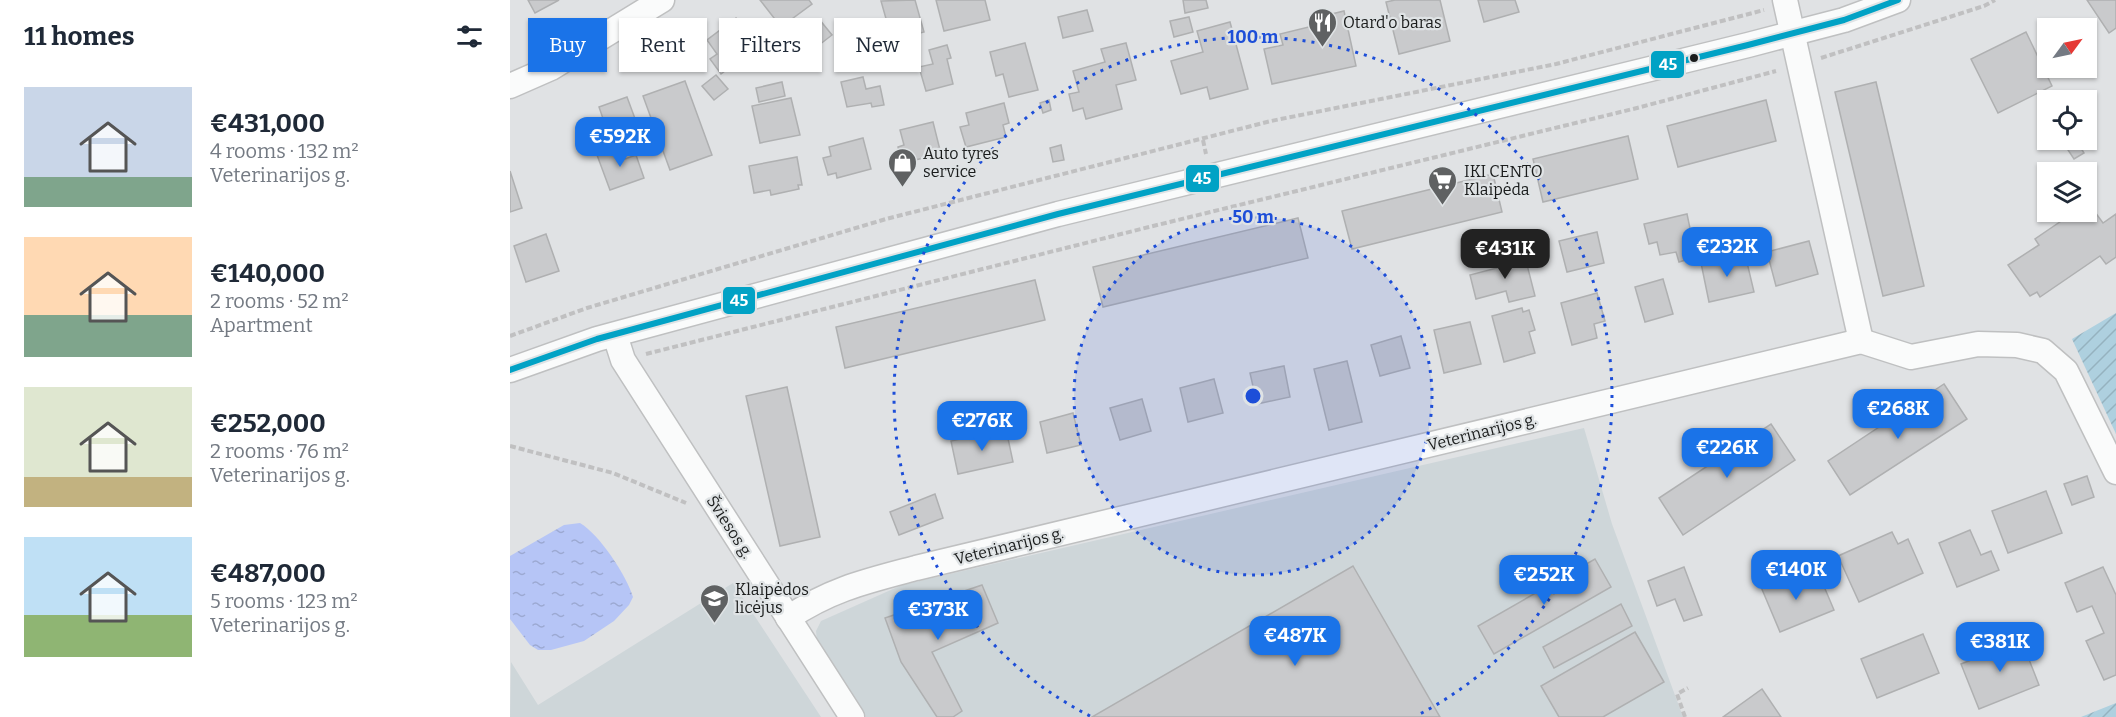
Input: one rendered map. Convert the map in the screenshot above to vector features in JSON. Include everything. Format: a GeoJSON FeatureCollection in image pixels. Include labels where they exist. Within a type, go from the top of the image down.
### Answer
{"type":"FeatureCollection","features":[{"type":"Feature","properties":{"kind":"street"},"geometry":{"type":"LineString","coordinates":[[510,86],[551,68],[662,0]]}},
{"type":"Feature","properties":{"kind":"street"},"geometry":{"type":"LineString","coordinates":[[510,370],[615,334],[1058,214],[1793,33],[1844,20],[1898,0]]}},
{"type":"Feature","properties":{"kind":"street"},"geometry":{"type":"LineString","coordinates":[[1786,2],[1861,341],[1911,357],[1978,344],[2017,345],[2043,351],[2066,371],[2116,472]]}},
{"type":"Feature","properties":{"kind":"street","name":"Šviesos g."},"geometry":{"type":"LineString","coordinates":[[615,334],[622,360],[852,717]]}},
{"type":"Feature","properties":{"kind":"street","name":"Veterinarijos g."},"geometry":{"type":"LineString","coordinates":[[788,618],[811,603],[844,588],[916,568],[1861,341]]}},
{"type":"Feature","properties":{"kind":"path"},"geometry":{"type":"LineString","coordinates":[[622,360],[1179,219],[1637,108],[1800,65],[1984,6],[1995,0]]}},
{"type":"Feature","properties":{"kind":"path"},"geometry":{"type":"LineString","coordinates":[[510,336],[587,308],[886,219],[1271,121],[1556,64],[1786,2]]}},
{"type":"Feature","properties":{"kind":"path"},"geometry":{"type":"LineString","coordinates":[[510,446],[614,473],[725,519]]}},
{"type":"Feature","properties":{"kind":"path"},"geometry":{"type":"LineString","coordinates":[[1685,717],[1677,694],[1688,688]]}},
{"type":"Feature","properties":{"kind":"shaded area"},"geometry":{"type":"Polygon","coordinates":[[[2116,313],[2116,434],[2072,339],[2116,313]]]}},
{"type":"Feature","properties":{"kind":"shaded area"},"geometry":{"type":"Polygon","coordinates":[[[1584,428],[1612,524],[1683,717],[866,717],[817,641],[816,631],[821,621],[902,585],[1584,428]]]}},
{"type":"Feature","properties":{"kind":"shaded area","name":"Klaipėdos licėjus"},"geometry":{"type":"Polygon","coordinates":[[[733,583],[821,717],[510,717],[511,662],[538,705],[733,583]]]}},
{"type":"Feature","properties":{"kind":"shaded area"},"geometry":{"type":"Polygon","coordinates":[[[2116,703],[2116,717],[2081,717],[2116,703]]]}},
{"type":"Feature","properties":{"kind":"water"},"geometry":{"type":"Polygon","coordinates":[[[580,523],[596,537],[611,556],[625,578],[633,597],[629,605],[614,621],[584,641],[551,650],[538,650],[530,645],[510,619],[510,556],[564,525],[580,523]]]}},
{"type":"Feature","properties":{"kind":"building"},"geometry":{"type":"Polygon","coordinates":[[[528,0],[559,0],[535,13],[528,0]]]}},
{"type":"Feature","properties":{"kind":"building"},"geometry":{"type":"Polygon","coordinates":[[[760,0],[809,0],[812,4],[793,18],[774,18],[760,0]]]}},
{"type":"Feature","properties":{"kind":"building"},"geometry":{"type":"Polygon","coordinates":[[[915,0],[920,18],[886,18],[881,1],[915,0]]]}},
{"type":"Feature","properties":{"kind":"building"},"geometry":{"type":"Polygon","coordinates":[[[936,0],[985,0],[990,20],[944,31],[936,0]]]}},
{"type":"Feature","properties":{"kind":"building"},"geometry":{"type":"Polygon","coordinates":[[[1183,0],[1206,0],[1208,8],[1185,13],[1183,0]]]}},
{"type":"Feature","properties":{"kind":"building"},"geometry":{"type":"Polygon","coordinates":[[[1440,0],[1450,41],[1399,54],[1386,2],[1440,0]]]}},
{"type":"Feature","properties":{"kind":"building"},"geometry":{"type":"Polygon","coordinates":[[[1478,0],[1515,0],[1519,12],[1484,22],[1478,0]]]}},
{"type":"Feature","properties":{"kind":"building"},"geometry":{"type":"Polygon","coordinates":[[[2087,0],[2116,0],[2116,28],[2109,33],[2087,0]]]}},
{"type":"Feature","properties":{"kind":"building"},"geometry":{"type":"Polygon","coordinates":[[[1087,10],[1093,31],[1063,38],[1058,17],[1087,10]]]}},
{"type":"Feature","properties":{"kind":"building"},"geometry":{"type":"Polygon","coordinates":[[[1344,11],[1356,66],[1272,84],[1264,49],[1283,45],[1280,34],[1313,26],[1311,19],[1344,11]]]}},
{"type":"Feature","properties":{"kind":"building"},"geometry":{"type":"Polygon","coordinates":[[[1189,17],[1193,32],[1174,37],[1170,21],[1189,17]]]}},
{"type":"Feature","properties":{"kind":"building"},"geometry":{"type":"Polygon","coordinates":[[[1230,22],[1248,89],[1210,99],[1207,87],[1181,94],[1171,61],[1203,52],[1197,31],[1230,22]]]}},
{"type":"Feature","properties":{"kind":"building"},"geometry":{"type":"Polygon","coordinates":[[[822,23],[832,35],[822,43],[822,23]]]}},
{"type":"Feature","properties":{"kind":"building"},"geometry":{"type":"Polygon","coordinates":[[[719,31],[719,71],[710,59],[717,54],[707,40],[719,31]]]}},
{"type":"Feature","properties":{"kind":"building"},"geometry":{"type":"Polygon","coordinates":[[[2026,32],[2037,55],[2037,78],[2048,78],[2052,86],[2044,90],[2037,90],[2037,94],[1998,113],[1971,59],[2026,32]]]}},
{"type":"Feature","properties":{"kind":"building"},"geometry":{"type":"Polygon","coordinates":[[[1025,43],[1038,90],[1009,97],[1003,74],[996,76],[990,52],[1025,43]]]}},
{"type":"Feature","properties":{"kind":"building"},"geometry":{"type":"Polygon","coordinates":[[[1126,43],[1136,80],[1116,85],[1122,109],[1086,119],[1083,108],[1073,111],[1069,94],[1079,92],[1073,71],[1105,62],[1101,49],[1126,43]]]}},
{"type":"Feature","properties":{"kind":"building"},"geometry":{"type":"Polygon","coordinates":[[[947,45],[951,58],[947,59],[953,84],[926,91],[920,72],[921,67],[933,64],[929,50],[947,45]]]}},
{"type":"Feature","properties":{"kind":"building"},"geometry":{"type":"Polygon","coordinates":[[[716,75],[728,89],[714,100],[702,86],[716,75]]]}},
{"type":"Feature","properties":{"kind":"building"},"geometry":{"type":"Polygon","coordinates":[[[863,77],[866,89],[880,86],[884,105],[872,107],[871,103],[847,107],[841,82],[863,77]]]}},
{"type":"Feature","properties":{"kind":"building"},"geometry":{"type":"Polygon","coordinates":[[[685,81],[712,155],[670,170],[643,96],[685,81]]]}},
{"type":"Feature","properties":{"kind":"building"},"geometry":{"type":"Polygon","coordinates":[[[782,82],[785,96],[759,102],[756,88],[782,82]]]}},
{"type":"Feature","properties":{"kind":"building"},"geometry":{"type":"Polygon","coordinates":[[[1876,82],[1924,286],[1883,296],[1835,92],[1876,82]]]}},
{"type":"Feature","properties":{"kind":"building"},"geometry":{"type":"Polygon","coordinates":[[[627,97],[637,124],[608,133],[599,107],[627,97]]]}},
{"type":"Feature","properties":{"kind":"building"},"geometry":{"type":"Polygon","coordinates":[[[791,98],[800,135],[760,143],[752,106],[791,98]]]}},
{"type":"Feature","properties":{"kind":"building"},"geometry":{"type":"Polygon","coordinates":[[[1049,100],[1051,110],[1043,113],[1040,103],[1049,100]]]}},
{"type":"Feature","properties":{"kind":"building"},"geometry":{"type":"Polygon","coordinates":[[[1766,100],[1776,141],[1678,167],[1667,126],[1766,100]]]}},
{"type":"Feature","properties":{"kind":"building"},"geometry":{"type":"Polygon","coordinates":[[[1004,103],[1009,123],[1003,125],[1006,137],[966,147],[960,127],[969,125],[966,113],[1004,103]]]}},
{"type":"Feature","properties":{"kind":"building"},"geometry":{"type":"Polygon","coordinates":[[[933,122],[941,154],[902,163],[898,147],[904,145],[900,130],[933,122]]]}},
{"type":"Feature","properties":{"kind":"building"},"geometry":{"type":"Polygon","coordinates":[[[1628,136],[1638,179],[1543,202],[1533,159],[1628,136]]]}},
{"type":"Feature","properties":{"kind":"building"},"geometry":{"type":"Polygon","coordinates":[[[863,138],[871,169],[837,178],[836,173],[828,175],[823,158],[831,156],[829,147],[863,138]]]}},
{"type":"Feature","properties":{"kind":"building"},"geometry":{"type":"Polygon","coordinates":[[[1061,145],[1064,160],[1053,162],[1050,148],[1061,145]]]}},
{"type":"Feature","properties":{"kind":"building"},"geometry":{"type":"Polygon","coordinates":[[[621,147],[625,159],[636,155],[644,178],[610,190],[597,155],[621,147]]]}},
{"type":"Feature","properties":{"kind":"building"},"geometry":{"type":"Polygon","coordinates":[[[2068,150],[2082,150],[2084,153],[2074,159],[2068,150]]]}},
{"type":"Feature","properties":{"kind":"building"},"geometry":{"type":"Polygon","coordinates":[[[797,157],[802,185],[798,185],[799,189],[771,195],[770,190],[754,193],[749,166],[797,157]]]}},
{"type":"Feature","properties":{"kind":"building"},"geometry":{"type":"Polygon","coordinates":[[[510,171],[522,208],[510,212],[510,171]]]}},
{"type":"Feature","properties":{"kind":"building"},"geometry":{"type":"Polygon","coordinates":[[[1493,174],[1502,212],[1352,249],[1342,211],[1493,174]]]}},
{"type":"Feature","properties":{"kind":"building"},"geometry":{"type":"Polygon","coordinates":[[[1687,214],[1696,257],[1679,262],[1676,252],[1660,255],[1657,242],[1649,244],[1644,224],[1687,214]]]}},
{"type":"Feature","properties":{"kind":"building"},"geometry":{"type":"Polygon","coordinates":[[[2116,214],[2116,257],[2106,264],[2100,256],[2040,297],[2037,292],[2030,296],[2008,265],[2039,245],[2035,239],[2060,222],[2097,222],[2097,215],[2103,223],[2116,214]]]}},
{"type":"Feature","properties":{"kind":"building"},"geometry":{"type":"Polygon","coordinates":[[[1298,218],[1308,258],[1103,307],[1093,267],[1298,218]]]}},
{"type":"Feature","properties":{"kind":"building"},"geometry":{"type":"Polygon","coordinates":[[[1597,232],[1604,263],[1567,272],[1559,241],[1597,232]]]}},
{"type":"Feature","properties":{"kind":"building"},"geometry":{"type":"Polygon","coordinates":[[[546,234],[559,271],[526,282],[514,246],[546,234]]]}},
{"type":"Feature","properties":{"kind":"building"},"geometry":{"type":"Polygon","coordinates":[[[1809,241],[1818,274],[1776,286],[1767,252],[1809,241]]]}},
{"type":"Feature","properties":{"kind":"building"},"geometry":{"type":"Polygon","coordinates":[[[1524,253],[1535,296],[1509,302],[1506,291],[1476,299],[1470,275],[1497,268],[1495,260],[1524,253]]]}},
{"type":"Feature","properties":{"kind":"building"},"geometry":{"type":"Polygon","coordinates":[[[1745,254],[1754,292],[1709,302],[1701,263],[1745,254]]]}},
{"type":"Feature","properties":{"kind":"building"},"geometry":{"type":"Polygon","coordinates":[[[1663,279],[1673,314],[1645,322],[1635,287],[1663,279]]]}},
{"type":"Feature","properties":{"kind":"building"},"geometry":{"type":"Polygon","coordinates":[[[1035,280],[1045,320],[845,368],[836,327],[1035,280]]]}},
{"type":"Feature","properties":{"kind":"building"},"geometry":{"type":"Polygon","coordinates":[[[1597,293],[1605,321],[1594,324],[1597,338],[1572,345],[1561,303],[1597,293]]]}},
{"type":"Feature","properties":{"kind":"building"},"geometry":{"type":"Polygon","coordinates":[[[1522,308],[1523,312],[1529,310],[1535,330],[1529,332],[1535,353],[1504,362],[1492,316],[1522,308]]]}},
{"type":"Feature","properties":{"kind":"building"},"geometry":{"type":"Polygon","coordinates":[[[1470,322],[1481,364],[1444,373],[1434,330],[1470,322]]]}},
{"type":"Feature","properties":{"kind":"building"},"geometry":{"type":"Polygon","coordinates":[[[1401,336],[1410,368],[1380,376],[1371,345],[1401,336]]]}},
{"type":"Feature","properties":{"kind":"building"},"geometry":{"type":"Polygon","coordinates":[[[1347,361],[1362,422],[1329,430],[1314,369],[1347,361]]]}},
{"type":"Feature","properties":{"kind":"building"},"geometry":{"type":"Polygon","coordinates":[[[1284,366],[1290,397],[1257,404],[1250,373],[1284,366]]]}},
{"type":"Feature","properties":{"kind":"building"},"geometry":{"type":"Polygon","coordinates":[[[1214,379],[1223,413],[1188,422],[1180,388],[1214,379]]]}},
{"type":"Feature","properties":{"kind":"building"},"geometry":{"type":"Polygon","coordinates":[[[1944,384],[1967,419],[1850,495],[1828,461],[1944,384]]]}},
{"type":"Feature","properties":{"kind":"building"},"geometry":{"type":"Polygon","coordinates":[[[787,387],[820,537],[780,546],[746,396],[787,387]]]}},
{"type":"Feature","properties":{"kind":"building"},"geometry":{"type":"Polygon","coordinates":[[[1142,399],[1151,431],[1120,440],[1110,408],[1142,399]]]}},
{"type":"Feature","properties":{"kind":"building"},"geometry":{"type":"Polygon","coordinates":[[[1073,413],[1081,445],[1047,453],[1040,422],[1073,413]]]}},
{"type":"Feature","properties":{"kind":"building"},"geometry":{"type":"Polygon","coordinates":[[[1771,424],[1795,460],[1683,535],[1659,498],[1771,424]]]}},
{"type":"Feature","properties":{"kind":"building"},"geometry":{"type":"Polygon","coordinates":[[[1006,429],[1013,462],[958,474],[951,441],[1006,429]]]}},
{"type":"Feature","properties":{"kind":"building"},"geometry":{"type":"Polygon","coordinates":[[[2087,476],[2094,497],[2072,505],[2064,484],[2087,476]]]}},
{"type":"Feature","properties":{"kind":"building"},"geometry":{"type":"Polygon","coordinates":[[[2046,491],[2062,533],[2008,553],[1992,511],[2046,491]]]}},
{"type":"Feature","properties":{"kind":"building"},"geometry":{"type":"Polygon","coordinates":[[[935,494],[943,518],[899,535],[890,512],[935,494]]]}},
{"type":"Feature","properties":{"kind":"building"},"geometry":{"type":"Polygon","coordinates":[[[1970,530],[1981,555],[1991,551],[1999,570],[1957,587],[1939,543],[1970,530]]]}},
{"type":"Feature","properties":{"kind":"building"},"geometry":{"type":"Polygon","coordinates":[[[1892,532],[1898,544],[1908,539],[1923,573],[1859,602],[1838,556],[1892,532]]]}},
{"type":"Feature","properties":{"kind":"building"},"geometry":{"type":"Polygon","coordinates":[[[1595,559],[1611,587],[1494,654],[1478,626],[1595,559]]]}},
{"type":"Feature","properties":{"kind":"building"},"geometry":{"type":"Polygon","coordinates":[[[1353,566],[1440,717],[1092,717],[1353,566]]]}},
{"type":"Feature","properties":{"kind":"building"},"geometry":{"type":"Polygon","coordinates":[[[1684,567],[1702,615],[1684,621],[1675,599],[1657,606],[1648,581],[1684,567]]]}},
{"type":"Feature","properties":{"kind":"building"},"geometry":{"type":"Polygon","coordinates":[[[2103,567],[2116,595],[2116,675],[2104,680],[2086,641],[2104,633],[2092,606],[2077,612],[2065,583],[2103,567]]]}},
{"type":"Feature","properties":{"kind":"building"},"geometry":{"type":"Polygon","coordinates":[[[1795,573],[1800,585],[1820,577],[1834,610],[1780,632],[1761,587],[1795,573]]]}},
{"type":"Feature","properties":{"kind":"building"},"geometry":{"type":"Polygon","coordinates":[[[982,585],[998,623],[932,652],[962,711],[953,717],[937,717],[901,662],[885,618],[982,585]]]}},
{"type":"Feature","properties":{"kind":"building"},"geometry":{"type":"Polygon","coordinates":[[[1621,604],[1632,626],[1554,668],[1543,647],[1621,604]]]}},
{"type":"Feature","properties":{"kind":"building"},"geometry":{"type":"Polygon","coordinates":[[[1635,632],[1664,682],[1603,717],[1559,717],[1541,686],[1635,632]]]}},
{"type":"Feature","properties":{"kind":"building"},"geometry":{"type":"Polygon","coordinates":[[[1923,634],[1939,673],[1877,698],[1861,659],[1923,634]]]}},
{"type":"Feature","properties":{"kind":"building"},"geometry":{"type":"Polygon","coordinates":[[[2019,634],[2039,685],[1979,709],[1961,664],[1999,649],[1997,643],[2019,634]]]}},
{"type":"Feature","properties":{"kind":"building"},"geometry":{"type":"Polygon","coordinates":[[[1762,689],[1781,717],[1723,717],[1762,689]]]}},
{"type":"Feature","properties":{"kind":"transit line","name":"45"},"geometry":{"type":"LineString","coordinates":[[510,370],[597,339],[1058,214],[1748,45],[1844,20],[1898,0]]}},
{"type":"Feature","properties":{"kind":"place","name":"Otard'o baras"},"geometry":{"type":"Point","coordinates":[1322,48]}},
{"type":"Feature","properties":{"kind":"place","name":"Auto tyres service"},"geometry":{"type":"Point","coordinates":[902,188]}},
{"type":"Feature","properties":{"kind":"place","name":"IKI CENTO Klaipėda"},"geometry":{"type":"Point","coordinates":[1443,206]}},
{"type":"Feature","properties":{"kind":"place","name":"Klaipėdos licėjus"},"geometry":{"type":"Point","coordinates":[714,624]}}]}
